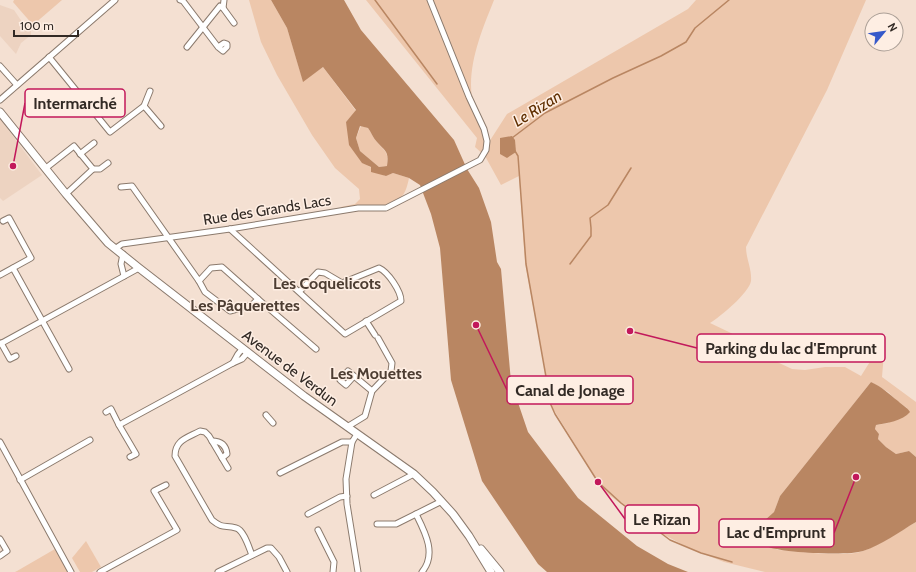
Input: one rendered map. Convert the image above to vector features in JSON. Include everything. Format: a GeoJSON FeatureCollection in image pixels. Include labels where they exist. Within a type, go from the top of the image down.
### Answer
{"type":"FeatureCollection","features":[{"type":"Feature","properties":{"kind":"main road","name":"Avenue de Verdun"},"geometry":{"type":"LineString","coordinates":[[0,112],[66,194],[108,242],[138,268],[304,396],[414,474],[453,514],[469,536],[491,572]]}},
{"type":"Feature","properties":{"kind":"main road","name":"Avenue de Verdun"},"geometry":{"type":"LineString","coordinates":[[469,536],[500,572]]}},
{"type":"Feature","properties":{"kind":"street"},"geometry":{"type":"LineString","coordinates":[[0,100],[115,0]]}},
{"type":"Feature","properties":{"kind":"street"},"geometry":{"type":"LineString","coordinates":[[180,0],[183,1],[218,47]]}},
{"type":"Feature","properties":{"kind":"street"},"geometry":{"type":"LineString","coordinates":[[217,0],[234,23]]}},
{"type":"Feature","properties":{"kind":"street"},"geometry":{"type":"LineString","coordinates":[[187,47],[222,7],[224,0]]}},
{"type":"Feature","properties":{"kind":"street","name":"Rue des Grands Lacs"},"geometry":{"type":"LineString","coordinates":[[116,248],[122,244],[230,229],[358,208],[386,208],[476,162],[483,156],[486,150],[487,141],[484,129],[468,98],[430,0]]}},
{"type":"Feature","properties":{"kind":"street"},"geometry":{"type":"LineString","coordinates":[[49,57],[110,132],[144,106],[150,91]]}},
{"type":"Feature","properties":{"kind":"street"},"geometry":{"type":"LineString","coordinates":[[0,66],[17,85]]}},
{"type":"Feature","properties":{"kind":"street"},"geometry":{"type":"LineString","coordinates":[[144,106],[161,126]]}},
{"type":"Feature","properties":{"kind":"street"},"geometry":{"type":"LineString","coordinates":[[80,154],[94,143]]}},
{"type":"Feature","properties":{"kind":"street"},"geometry":{"type":"LineString","coordinates":[[46,168],[74,146],[93,169]]}},
{"type":"Feature","properties":{"kind":"street"},"geometry":{"type":"LineString","coordinates":[[66,194],[93,169],[100,169],[108,163]]}},
{"type":"Feature","properties":{"kind":"street"},"geometry":{"type":"LineString","coordinates":[[121,187],[132,186],[199,281],[205,292],[230,311],[252,305],[258,299]]}},
{"type":"Feature","properties":{"kind":"street"},"geometry":{"type":"LineString","coordinates":[[0,275],[31,258],[9,218],[3,222]]}},
{"type":"Feature","properties":{"kind":"street"},"geometry":{"type":"LineString","coordinates":[[230,229],[344,334],[401,301],[401,294],[384,270],[379,268],[342,283],[325,273],[318,272],[299,292]]}},
{"type":"Feature","properties":{"kind":"street"},"geometry":{"type":"LineString","coordinates":[[123,254],[121,264],[124,276]]}},
{"type":"Feature","properties":{"kind":"street"},"geometry":{"type":"LineString","coordinates":[[199,281],[211,268],[222,267],[316,349]]}},
{"type":"Feature","properties":{"kind":"street"},"geometry":{"type":"LineString","coordinates":[[13,268],[69,369]]}},
{"type":"Feature","properties":{"kind":"street"},"geometry":{"type":"LineString","coordinates":[[16,356],[10,359],[1,343],[138,268]]}},
{"type":"Feature","properties":{"kind":"street"},"geometry":{"type":"LineString","coordinates":[[347,427],[365,416],[372,391],[390,371],[392,363],[366,321]]}},
{"type":"Feature","properties":{"kind":"street"},"geometry":{"type":"LineString","coordinates":[[119,425],[242,359],[245,350]]}},
{"type":"Feature","properties":{"kind":"street"},"geometry":{"type":"LineString","coordinates":[[354,376],[372,391]]}},
{"type":"Feature","properties":{"kind":"street"},"geometry":{"type":"LineString","coordinates":[[106,412],[111,409],[136,454],[130,457]]}},
{"type":"Feature","properties":{"kind":"street"},"geometry":{"type":"LineString","coordinates":[[266,415],[273,423]]}},
{"type":"Feature","properties":{"kind":"street"},"geometry":{"type":"LineString","coordinates":[[228,468],[205,432],[200,431],[178,443],[175,449],[175,456],[212,520],[219,526],[237,528],[242,534],[252,555]]}},
{"type":"Feature","properties":{"kind":"street"},"geometry":{"type":"LineString","coordinates":[[357,434],[352,442],[346,479],[346,496],[358,572]]}},
{"type":"Feature","properties":{"kind":"street"},"geometry":{"type":"LineString","coordinates":[[20,480],[90,440]]}},
{"type":"Feature","properties":{"kind":"street"},"geometry":{"type":"LineString","coordinates":[[212,441],[220,441],[223,444],[227,454],[222,458]]}},
{"type":"Feature","properties":{"kind":"street"},"geometry":{"type":"LineString","coordinates":[[0,442],[71,572]]}},
{"type":"Feature","properties":{"kind":"street"},"geometry":{"type":"LineString","coordinates":[[280,473],[342,442],[352,442]]}},
{"type":"Feature","properties":{"kind":"street"},"geometry":{"type":"LineString","coordinates":[[374,495],[414,474]]}},
{"type":"Feature","properties":{"kind":"street"},"geometry":{"type":"LineString","coordinates":[[100,572],[177,530],[154,491],[166,485]]}},
{"type":"Feature","properties":{"kind":"street"},"geometry":{"type":"LineString","coordinates":[[308,514],[340,497],[346,496]]}},
{"type":"Feature","properties":{"kind":"street"},"geometry":{"type":"LineString","coordinates":[[377,524],[396,524],[442,501]]}},
{"type":"Feature","properties":{"kind":"street"},"geometry":{"type":"LineString","coordinates":[[416,514],[428,538],[430,548],[425,568],[422,572]]}},
{"type":"Feature","properties":{"kind":"street"},"geometry":{"type":"LineString","coordinates":[[318,530],[334,562],[334,572]]}},
{"type":"Feature","properties":{"kind":"street"},"geometry":{"type":"LineString","coordinates":[[0,539],[6,551],[0,556]]}},
{"type":"Feature","properties":{"kind":"street"},"geometry":{"type":"LineString","coordinates":[[218,572],[267,548],[271,548],[280,557],[287,572]]}},
{"type":"Feature","properties":{"kind":"shaded area"},"geometry":{"type":"Polygon","coordinates":[[[14,0],[62,0],[33,25],[13,2],[14,0]]]}},
{"type":"Feature","properties":{"kind":"shaded area"},"geometry":{"type":"Polygon","coordinates":[[[249,0],[271,0],[287,28],[303,81],[323,67],[356,111],[346,122],[362,162],[385,176],[393,173],[409,178],[403,195],[398,200],[383,206],[340,210],[341,207],[355,204],[360,199],[359,189],[335,168],[312,135],[277,75],[261,42],[249,0]]]}},
{"type":"Feature","properties":{"kind":"shaded area"},"geometry":{"type":"Polygon","coordinates":[[[271,0],[344,0],[361,30],[454,140],[467,169],[479,188],[491,222],[497,262],[501,269],[511,382],[528,432],[578,498],[637,546],[668,564],[688,572],[547,572],[538,564],[482,481],[451,380],[440,248],[431,214],[420,185],[409,178],[393,173],[386,176],[371,172],[371,167],[362,163],[349,145],[346,122],[356,110],[323,67],[303,82],[287,28],[271,0]],[[360,126],[356,138],[360,151],[379,167],[387,166],[388,157],[385,150],[368,128],[360,126]]]}},
{"type":"Feature","properties":{"kind":"shaded area"},"geometry":{"type":"Polygon","coordinates":[[[366,0],[494,0],[477,48],[471,86],[475,109],[489,142],[507,114],[688,9],[696,0],[866,0],[827,90],[746,247],[751,277],[749,286],[734,304],[710,323],[731,333],[775,361],[792,369],[805,370],[825,367],[845,367],[861,376],[881,344],[884,353],[882,377],[916,402],[916,457],[909,451],[896,454],[878,439],[879,434],[875,429],[876,425],[888,423],[907,408],[898,402],[888,392],[871,382],[780,496],[774,512],[765,520],[777,550],[821,554],[844,554],[863,551],[916,522],[916,572],[765,572],[724,562],[691,549],[655,530],[604,491],[552,407],[525,263],[519,176],[501,185],[485,156],[475,147],[477,138],[366,0]]]}},
{"type":"Feature","properties":{"kind":"shaded area"},"geometry":{"type":"Polygon","coordinates":[[[0,5],[14,10],[20,19],[31,30],[31,35],[21,43],[16,54],[0,36],[0,5]]]}},
{"type":"Feature","properties":{"kind":"shaded area"},"geometry":{"type":"Polygon","coordinates":[[[0,119],[42,175],[3,201],[0,198],[0,119]]]}},
{"type":"Feature","properties":{"kind":"shaded area"},"geometry":{"type":"Polygon","coordinates":[[[361,126],[368,128],[386,152],[387,166],[379,167],[360,151],[356,138],[361,126]]]}},
{"type":"Feature","properties":{"kind":"shaded area"},"geometry":{"type":"Polygon","coordinates":[[[512,136],[515,140],[516,152],[507,158],[500,154],[500,138],[512,136]]]}},
{"type":"Feature","properties":{"kind":"shaded area"},"geometry":{"type":"Polygon","coordinates":[[[871,382],[879,386],[906,407],[910,412],[899,420],[876,425],[875,429],[879,434],[878,439],[896,454],[909,451],[916,457],[916,522],[877,545],[855,553],[799,552],[766,546],[758,537],[765,520],[774,512],[780,496],[871,382]]]}},
{"type":"Feature","properties":{"kind":"shaded area"},"geometry":{"type":"Polygon","coordinates":[[[86,541],[101,567],[92,572],[80,572],[72,558],[86,541]]]}},
{"type":"Feature","properties":{"kind":"shaded area"},"geometry":{"type":"Polygon","coordinates":[[[55,549],[68,572],[15,572],[17,571],[55,549]]]}},
{"type":"Feature","properties":{"kind":"waterway"},"geometry":{"type":"LineString","coordinates":[[375,0],[437,84]]}},
{"type":"Feature","properties":{"kind":"waterway","name":"Le Rizan"},"geometry":{"type":"LineString","coordinates":[[512,138],[545,113],[613,78],[661,56],[686,42],[695,28],[729,0]]}},
{"type":"Feature","properties":{"kind":"waterway","name":"Le Rizan"},"geometry":{"type":"LineString","coordinates":[[515,151],[518,156],[526,264],[551,405],[555,414],[598,482],[621,503],[670,540],[701,553],[732,562]]}},
{"type":"Feature","properties":{"kind":"waterway"},"geometry":{"type":"LineString","coordinates":[[570,264],[591,236],[590,218],[608,205],[631,168]]}},
{"type":"Feature","properties":{"kind":"place","name":"Intermarché"},"geometry":{"type":"Point","coordinates":[13,166]}},
{"type":"Feature","properties":{"kind":"place","name":"Canal de Jonage"},"geometry":{"type":"Point","coordinates":[476,325]}},
{"type":"Feature","properties":{"kind":"place","name":"Parking du lac d'Emprunt"},"geometry":{"type":"Point","coordinates":[630,331]}},
{"type":"Feature","properties":{"kind":"place","name":"Lac d'Emprunt"},"geometry":{"type":"Point","coordinates":[856,477]}},
{"type":"Feature","properties":{"kind":"place","name":"Le Rizan"},"geometry":{"type":"Point","coordinates":[598,482]}},
{"type":"Feature","properties":{"kind":"district","name":"Les Coquelicots"},"geometry":{"type":"Point","coordinates":[327,283]}},
{"type":"Feature","properties":{"kind":"district","name":"Les Pâquerettes"},"geometry":{"type":"Point","coordinates":[245,305]}},
{"type":"Feature","properties":{"kind":"district","name":"Les Mouettes"},"geometry":{"type":"Point","coordinates":[376,373]}}]}
